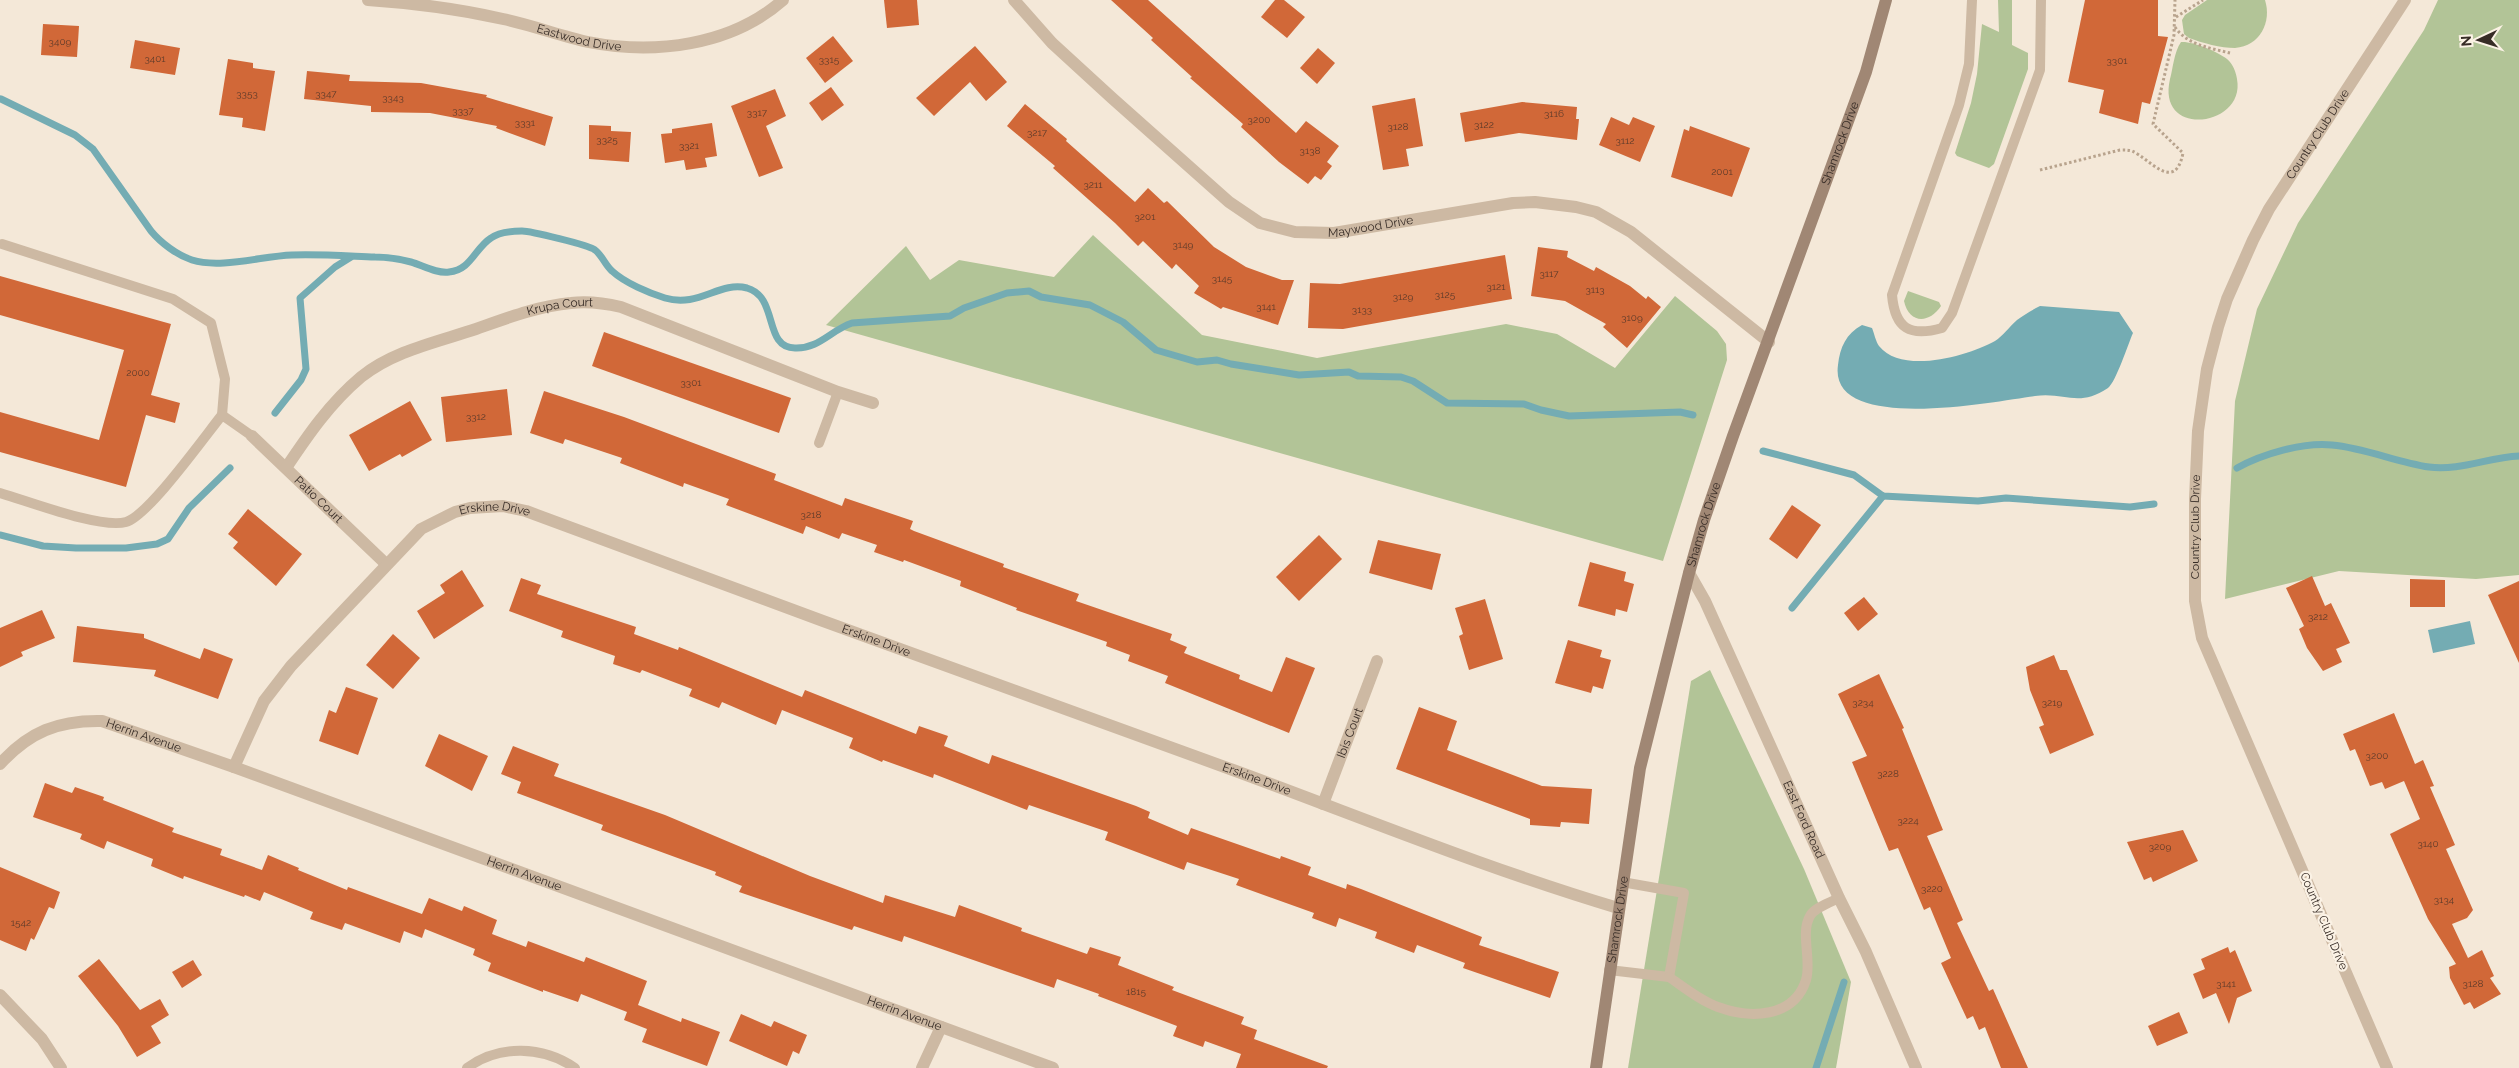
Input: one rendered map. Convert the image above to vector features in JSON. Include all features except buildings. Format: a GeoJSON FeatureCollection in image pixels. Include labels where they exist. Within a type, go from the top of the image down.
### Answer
{"type":"FeatureCollection","features":[{"type":"Feature","properties":{"kind":"street","name":"Eastwood Drive"},"geometry":{"type":"LineString","coordinates":[[368,0],[433,6],[487,16],[609,45],[652,47],[707,40],[739,28],[783,0]]}},
{"type":"Feature","properties":{"kind":"street","name":"Maywood Drive"},"geometry":{"type":"LineString","coordinates":[[1014,0],[1052,43],[1112,98],[1229,202],[1260,223],[1295,232],[1334,233],[1513,202],[1535,202],[1576,207],[1596,212],[1631,232],[1769,342]]}},
{"type":"Feature","properties":{"kind":"street","name":"Shamrock Drive"},"geometry":{"type":"LineString","coordinates":[[1596,1068],[1640,768],[1689,573],[1704,520],[1866,72],[1886,0]]}},
{"type":"Feature","properties":{"kind":"street","name":"Country Club Drive"},"geometry":{"type":"LineString","coordinates":[[2387,1068],[2202,638],[2195,601],[2195,499],[2198,431],[2207,369],[2227,300],[2252,240],[2269,209],[2405,0]]}},
{"type":"Feature","properties":{"kind":"street","name":"Krupa Court"},"geometry":{"type":"LineString","coordinates":[[286,468],[318,421],[344,392],[381,364],[408,351],[542,307],[565,304],[601,302],[620,307],[838,392],[873,403]]}},
{"type":"Feature","properties":{"kind":"street","name":"Patio Court"},"geometry":{"type":"LineString","coordinates":[[252,436],[386,564]]}},
{"type":"Feature","properties":{"kind":"street","name":"Erskine Drive"},"geometry":{"type":"LineString","coordinates":[[234,766],[264,701],[291,666],[421,529],[455,512],[470,508],[503,506],[522,510],[1323,804],[1456,855],[1618,908]]}},
{"type":"Feature","properties":{"kind":"street","name":"East Ford Road"},"geometry":{"type":"LineString","coordinates":[[1689,573],[1705,601],[1839,898],[1866,952],[1916,1068]]}},
{"type":"Feature","properties":{"kind":"street","name":"Ibis Court"},"geometry":{"type":"LineString","coordinates":[[1323,804],[1377,661]]}},
{"type":"Feature","properties":{"kind":"street","name":"Herrin Avenue"},"geometry":{"type":"LineString","coordinates":[[0,764],[39,732],[59,724],[79,720],[102,721],[234,766],[1053,1068]]}},
{"type":"Feature","properties":{"kind":"street"},"geometry":{"type":"LineString","coordinates":[[0,996],[42,1039],[61,1068]]}},
{"type":"Feature","properties":{"kind":"street"},"geometry":{"type":"LineString","coordinates":[[922,1068],[941,1027]]}},
{"type":"Feature","properties":{"kind":"lane"},"geometry":{"type":"LineString","coordinates":[[1972,0],[1968,64],[1959,105],[1892,295],[1894,311],[1901,324],[1915,332],[1942,328],[1952,313],[2040,70],[2040,0]]}},
{"type":"Feature","properties":{"kind":"lane"},"geometry":{"type":"LineString","coordinates":[[0,493],[106,524],[127,522],[146,509],[222,415],[225,378],[210,323],[173,299],[2,244]]}},
{"type":"Feature","properties":{"kind":"lane"},"geometry":{"type":"LineString","coordinates":[[819,443],[838,392]]}},
{"type":"Feature","properties":{"kind":"lane"},"geometry":{"type":"LineString","coordinates":[[222,415],[252,436]]}},
{"type":"Feature","properties":{"kind":"lane"},"geometry":{"type":"LineString","coordinates":[[1622,882],[1684,893],[1670,977]]}},
{"type":"Feature","properties":{"kind":"lane"},"geometry":{"type":"LineString","coordinates":[[1609,970],[1670,977],[1718,1007],[1743,1013],[1762,1014],[1782,1009],[1799,996],[1807,979],[1808,947],[1806,927],[1810,914],[1839,898]]}},
{"type":"Feature","properties":{"kind":"lane"},"geometry":{"type":"LineString","coordinates":[[468,1068],[497,1054],[520,1050],[539,1051],[558,1057],[575,1068]]}},
{"type":"Feature","properties":{"kind":"path"},"geometry":{"type":"LineString","coordinates":[[2040,170],[2120,150],[2134,152],[2159,171],[2173,171],[2181,164],[2183,154],[2153,124],[2175,26],[2175,0]]}},
{"type":"Feature","properties":{"kind":"path"},"geometry":{"type":"LineString","coordinates":[[2175,17],[2202,0]]}},
{"type":"Feature","properties":{"kind":"path"},"geometry":{"type":"LineString","coordinates":[[2175,26],[2181,36],[2194,43],[2230,54]]}},
{"type":"Feature","properties":{"kind":"green space"},"geometry":{"type":"Polygon","coordinates":[[[1998,0],[2012,0],[2012,45],[2028,53],[2028,69],[1994,164],[1989,168],[1957,156],[1955,153],[1971,103],[1977,74],[1982,24],[1999,32],[1998,0]]]}},
{"type":"Feature","properties":{"kind":"green space"},"geometry":{"type":"Polygon","coordinates":[[[2207,0],[2265,0],[2267,16],[2262,32],[2251,43],[2235,48],[2212,45],[2189,38],[2184,34],[2182,20],[2185,15],[2207,0]]]}},
{"type":"Feature","properties":{"kind":"green space"},"geometry":{"type":"Polygon","coordinates":[[[2438,0],[2519,0],[2519,575],[2476,579],[2339,571],[2225,599],[2235,401],[2257,309],[2298,223],[2424,30],[2438,0]]]}},
{"type":"Feature","properties":{"kind":"green space"},"geometry":{"type":"Polygon","coordinates":[[[2181,42],[2198,45],[2217,53],[2227,59],[2234,68],[2237,79],[2236,95],[2228,108],[2216,116],[2202,120],[2187,118],[2176,111],[2169,98],[2170,79],[2175,55],[2181,42]]]}},
{"type":"Feature","properties":{"kind":"green space"},"geometry":{"type":"Polygon","coordinates":[[[1093,235],[1202,335],[1317,358],[1506,324],[1557,334],[1615,368],[1675,296],[1717,331],[1726,344],[1727,360],[1663,561],[826,325],[906,246],[930,280],[959,260],[1054,277],[1093,235]]]}},
{"type":"Feature","properties":{"kind":"green space"},"geometry":{"type":"Polygon","coordinates":[[[1908,291],[1939,302],[1941,306],[1931,316],[1920,319],[1915,317],[1910,314],[1904,301],[1908,291]]]}},
{"type":"Feature","properties":{"kind":"green space"},"geometry":{"type":"Polygon","coordinates":[[[1710,670],[1804,869],[1851,982],[1836,1068],[1628,1068],[1691,681],[1710,670]]]}},
{"type":"Feature","properties":{"kind":"water"},"geometry":{"type":"Polygon","coordinates":[[[2040,306],[2119,312],[2133,333],[2118,371],[2108,388],[2098,394],[2080,398],[2046,395],[1953,407],[1918,409],[1886,407],[1859,400],[1842,387],[1838,365],[1840,352],[1848,337],[1862,325],[1872,328],[1879,346],[1889,355],[1903,360],[1936,360],[1969,352],[1995,341],[2017,320],[2040,306]]]}},
{"type":"Feature","properties":{"kind":"water"},"geometry":{"type":"Polygon","coordinates":[[[2470,621],[2475,644],[2433,653],[2428,630],[2470,621]]]}},
{"type":"Feature","properties":{"kind":"waterway"},"geometry":{"type":"LineString","coordinates":[[1,99],[75,135],[93,149],[151,231],[164,244],[192,260],[228,263],[292,255],[380,257],[411,262],[435,271],[449,272],[463,267],[494,236],[506,232],[522,231],[536,233],[595,250],[607,266],[624,280],[665,298],[688,300],[727,288],[747,288],[757,293],[764,301],[778,340],[785,346],[795,348],[811,346],[852,323],[950,316],[964,308],[1007,293],[1029,291],[1041,297],[1090,305],[1123,322],[1156,350],[1197,362],[1217,360],[1299,375],[1349,372],[1358,376],[1401,377],[1413,381],[1447,403],[1524,404],[1569,416],[1680,412],[1693,415]]}},
{"type":"Feature","properties":{"kind":"waterway"},"geometry":{"type":"LineString","coordinates":[[275,413],[301,380],[306,369],[300,298],[335,267],[351,257]]}},
{"type":"Feature","properties":{"kind":"waterway"},"geometry":{"type":"LineString","coordinates":[[2237,468],[2270,454],[2308,445],[2344,447],[2417,465],[2441,468],[2519,456]]}},
{"type":"Feature","properties":{"kind":"waterway"},"geometry":{"type":"LineString","coordinates":[[1763,451],[1854,475],[1883,496],[1978,501],[2006,498],[2130,507],[2154,504]]}},
{"type":"Feature","properties":{"kind":"waterway"},"geometry":{"type":"LineString","coordinates":[[0,535],[43,546],[76,548],[126,548],[157,544],[168,539],[189,508],[230,468]]}},
{"type":"Feature","properties":{"kind":"waterway"},"geometry":{"type":"LineString","coordinates":[[1792,608],[1883,496]]}},
{"type":"Feature","properties":{"kind":"waterway"},"geometry":{"type":"LineString","coordinates":[[1816,1068],[1844,982]]}}]}
